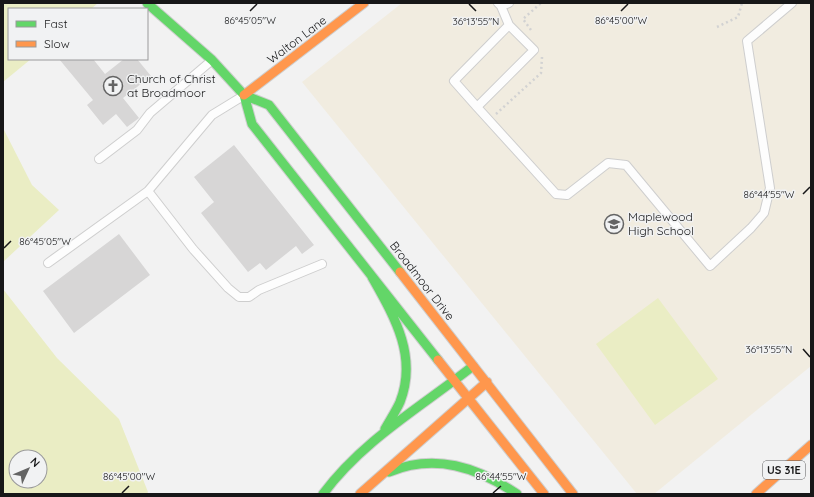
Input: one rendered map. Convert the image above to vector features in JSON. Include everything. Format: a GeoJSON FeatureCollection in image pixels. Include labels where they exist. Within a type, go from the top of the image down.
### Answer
{"type":"FeatureCollection","features":[{"type":"Feature","properties":{"kind":"main road","name":"Broadmoor Drive"},"geometry":{"type":"LineString","coordinates":[[147,3],[212,60],[244,95],[269,105],[487,382],[573,494]]}},
{"type":"Feature","properties":{"kind":"main road","name":"Walton Lane"},"geometry":{"type":"LineString","coordinates":[[244,95],[364,3]]}},
{"type":"Feature","properties":{"kind":"main road","name":"Broadmoor Drive"},"geometry":{"type":"LineString","coordinates":[[244,95],[252,124],[454,382],[469,398],[544,494]]}},
{"type":"Feature","properties":{"kind":"main road"},"geometry":{"type":"LineString","coordinates":[[372,277],[402,334],[406,351],[407,371],[404,388],[400,402],[382,435]]}},
{"type":"Feature","properties":{"kind":"main road"},"geometry":{"type":"LineString","coordinates":[[323,494],[333,479],[349,462],[473,366]]}},
{"type":"Feature","properties":{"kind":"main road"},"geometry":{"type":"LineString","coordinates":[[360,494],[487,382]]}},
{"type":"Feature","properties":{"kind":"main road","name":"US 31E"},"geometry":{"type":"LineString","coordinates":[[756,494],[811,445]]}},
{"type":"Feature","properties":{"kind":"main road"},"geometry":{"type":"LineString","coordinates":[[381,476],[397,468],[416,464],[439,463],[479,473],[493,479],[517,494]]}},
{"type":"Feature","properties":{"kind":"lane"},"geometry":{"type":"LineString","coordinates":[[509,25],[454,81],[556,194],[567,194],[608,163],[626,165],[710,266],[751,228],[764,213],[770,188],[747,41],[792,3]]}},
{"type":"Feature","properties":{"kind":"lane"},"geometry":{"type":"LineString","coordinates":[[477,107],[534,50],[509,25],[503,4]]}},
{"type":"Feature","properties":{"kind":"lane"},"geometry":{"type":"LineString","coordinates":[[99,159],[137,130],[150,113],[212,60]]}},
{"type":"Feature","properties":{"kind":"lane"},"geometry":{"type":"LineString","coordinates":[[48,263],[148,191],[212,115],[244,95]]}},
{"type":"Feature","properties":{"kind":"lane"},"geometry":{"type":"LineString","coordinates":[[148,191],[194,249],[228,288],[239,297],[248,297],[322,264]]}},
{"type":"Feature","properties":{"kind":"path"},"geometry":{"type":"LineString","coordinates":[[534,35],[523,19],[541,3]]}},
{"type":"Feature","properties":{"kind":"path"},"geometry":{"type":"LineString","coordinates":[[717,27],[738,17],[742,3]]}},
{"type":"Feature","properties":{"kind":"path"},"geometry":{"type":"LineString","coordinates":[[497,119],[496,114],[541,73],[542,52]]}},
{"type":"Feature","properties":{"kind":"shaded area","name":"Maplewood High School"},"geometry":{"type":"Polygon","coordinates":[[[402,3],[811,3],[811,366],[654,494],[637,494],[302,82],[402,3]]]}},
{"type":"Feature","properties":{"kind":"green space"},"geometry":{"type":"Polygon","coordinates":[[[3,3],[98,3],[92,8],[8,8],[8,60],[30,60],[3,82],[3,3]]]}},
{"type":"Feature","properties":{"kind":"green space"},"geometry":{"type":"Polygon","coordinates":[[[3,128],[32,185],[59,210],[3,262],[3,128]]]}},
{"type":"Feature","properties":{"kind":"green space"},"geometry":{"type":"Polygon","coordinates":[[[3,289],[57,358],[119,419],[148,492],[147,494],[3,494],[3,289]]]}},
{"type":"Feature","properties":{"kind":"green space"},"geometry":{"type":"Polygon","coordinates":[[[658,298],[718,379],[655,425],[596,344],[658,298]]]}},
{"type":"Feature","properties":{"kind":"building"},"geometry":{"type":"Polygon","coordinates":[[[60,60],[94,60],[105,74],[123,60],[138,60],[151,76],[123,98],[139,118],[127,127],[116,114],[103,125],[87,105],[93,100],[60,60]]]}},
{"type":"Feature","properties":{"kind":"building"},"geometry":{"type":"Polygon","coordinates":[[[234,145],[314,245],[302,254],[296,246],[266,270],[260,263],[248,272],[201,213],[214,202],[194,177],[234,145]]]}},
{"type":"Feature","properties":{"kind":"building"},"geometry":{"type":"Polygon","coordinates":[[[119,234],[150,275],[74,333],[43,291],[119,234]]]}},
{"type":"Feature","properties":{"kind":"traffic: fast"},"geometry":{"type":"LineString","coordinates":[[147,3],[212,60],[244,95],[269,105],[400,272]]}},
{"type":"Feature","properties":{"kind":"traffic: fast"},"geometry":{"type":"LineString","coordinates":[[244,95],[252,124],[438,360]]}},
{"type":"Feature","properties":{"kind":"traffic: fast"},"geometry":{"type":"LineString","coordinates":[[372,277],[395,322],[405,353],[405,385],[400,402],[385,429]]}},
{"type":"Feature","properties":{"kind":"traffic: fast"},"geometry":{"type":"LineString","coordinates":[[323,494],[356,457],[374,441],[473,366]]}},
{"type":"Feature","properties":{"kind":"traffic: fast"},"geometry":{"type":"LineString","coordinates":[[389,472],[406,466],[439,463],[471,470],[487,476],[517,494]]}},
{"type":"Feature","properties":{"kind":"traffic: slow"},"geometry":{"type":"LineString","coordinates":[[244,95],[364,3]]}},
{"type":"Feature","properties":{"kind":"traffic: slow"},"geometry":{"type":"LineString","coordinates":[[400,272],[573,494]]}},
{"type":"Feature","properties":{"kind":"traffic: slow"},"geometry":{"type":"LineString","coordinates":[[438,360],[544,494]]}},
{"type":"Feature","properties":{"kind":"traffic: slow"},"geometry":{"type":"LineString","coordinates":[[360,494],[487,382]]}},
{"type":"Feature","properties":{"kind":"traffic: slow"},"geometry":{"type":"LineString","coordinates":[[756,494],[811,445]]}},
{"type":"Feature","properties":{"kind":"place","name":"Church of Christ at Broadmoor"},"geometry":{"type":"Point","coordinates":[113,86]}},
{"type":"Feature","properties":{"kind":"place","name":"Maplewood High School"},"geometry":{"type":"Point","coordinates":[614,224]}}]}
